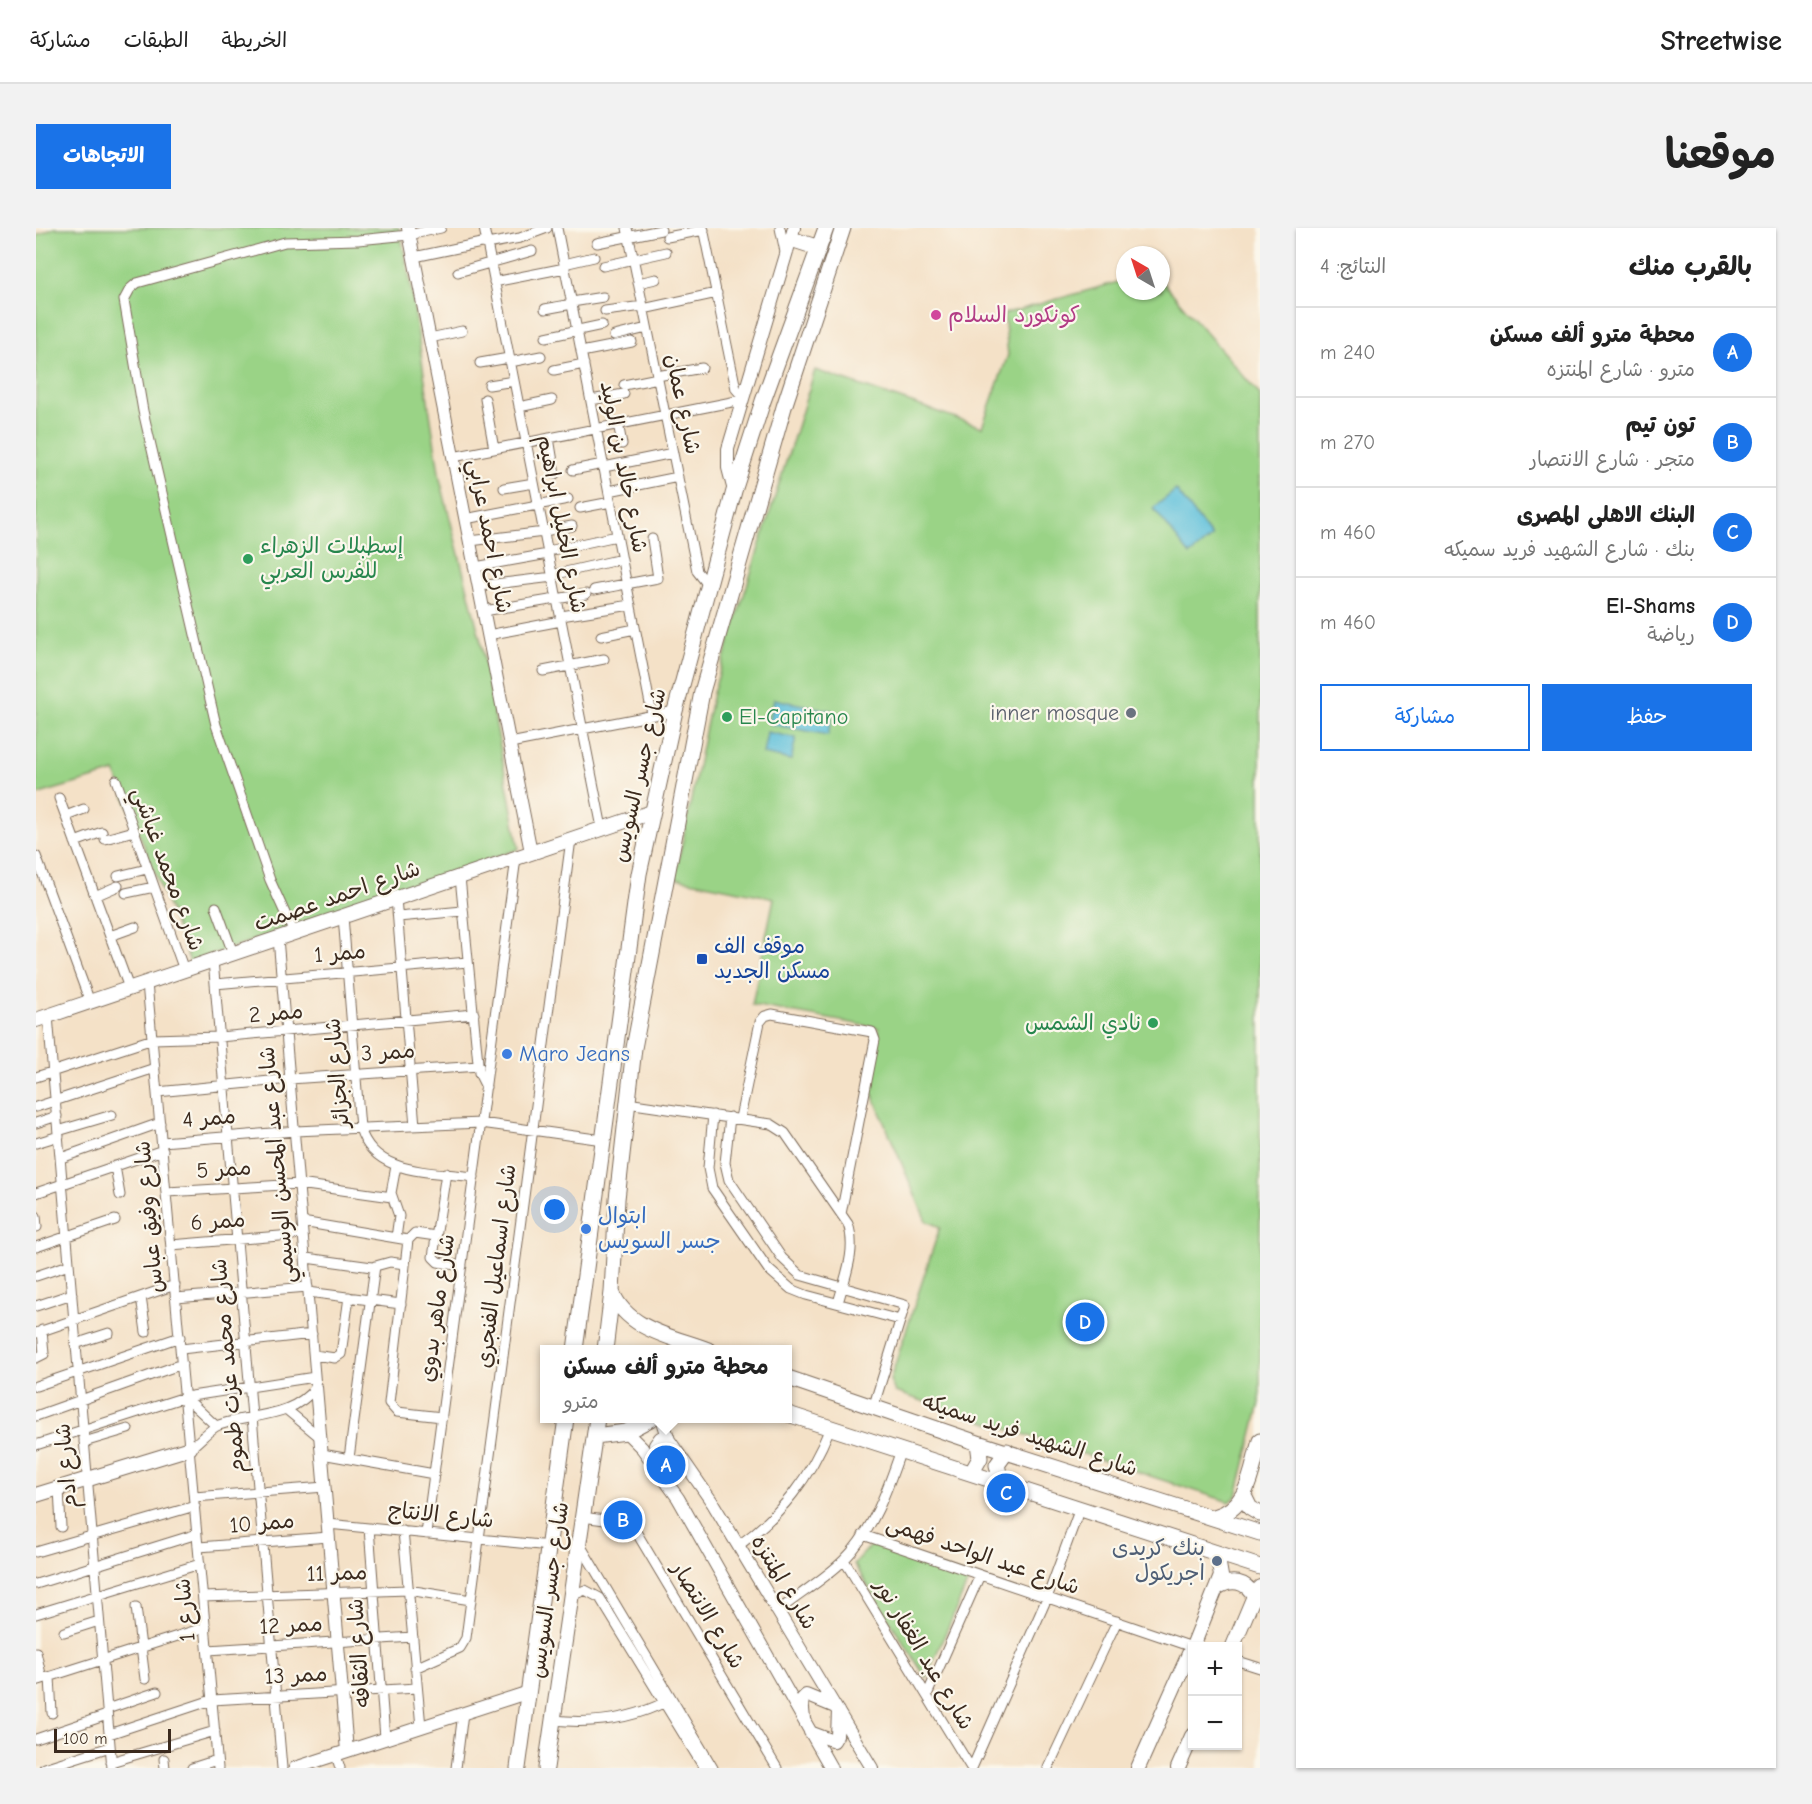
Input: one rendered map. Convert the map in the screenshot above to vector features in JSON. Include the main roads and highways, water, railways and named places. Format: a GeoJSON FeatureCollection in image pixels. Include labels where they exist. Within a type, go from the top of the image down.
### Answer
{"type":"FeatureCollection","features":[{"type":"Feature","properties":{"kind":"main road","name":"شارع جسر السويس"},"geometry":{"type":"LineString","coordinates":[[576,1345],[639,874],[652,812],[675,711],[734,491],[763,401],[826,228]]}},
{"type":"Feature","properties":{"kind":"main road","name":"شارع جسر السويس"},"geometry":{"type":"LineString","coordinates":[[606,1345],[627,1103],[654,932],[702,692],[772,446],[843,228]]}},
{"type":"Feature","properties":{"kind":"main road"},"geometry":{"type":"LineString","coordinates":[[788,232],[819,248]]}},
{"type":"Feature","properties":{"kind":"main road"},"geometry":{"type":"LineString","coordinates":[[763,401],[767,414],[772,420],[784,407]]}},
{"type":"Feature","properties":{"kind":"main road"},"geometry":{"type":"LineString","coordinates":[[750,440],[762,439],[772,446]]}},
{"type":"Feature","properties":{"kind":"main road","name":"شارع احمد عصمت"},"geometry":{"type":"LineString","coordinates":[[39,1018],[652,812]]}},
{"type":"Feature","properties":{"kind":"main road"},"geometry":{"type":"LineString","coordinates":[[612,1292],[621,1309],[635,1322],[695,1345]]}},
{"type":"Feature","properties":{"kind":"main road","name":"شارع الشهيد فريد سميكه"},"geometry":{"type":"LineString","coordinates":[[792,1379],[978,1443],[1260,1533]]}},
{"type":"Feature","properties":{"kind":"main road"},"geometry":{"type":"LineString","coordinates":[[792,1415],[1001,1481],[1260,1568]]}},
{"type":"Feature","properties":{"kind":"main road","name":"شارع جسر السويس"},"geometry":{"type":"LineString","coordinates":[[518,1768],[565,1423]]}},
{"type":"Feature","properties":{"kind":"main road","name":"شارع جسر السويس"},"geometry":{"type":"LineString","coordinates":[[546,1768],[597,1423]]}},
{"type":"Feature","properties":{"kind":"main road"},"geometry":{"type":"LineString","coordinates":[[595,1436],[626,1432],[644,1423]]}},
{"type":"Feature","properties":{"kind":"main road"},"geometry":{"type":"LineString","coordinates":[[1214,1517],[1231,1510],[1244,1496],[1260,1441]]}},
{"type":"Feature","properties":{"kind":"main road"},"geometry":{"type":"LineString","coordinates":[[972,1472],[980,1458],[978,1443]]}},
{"type":"Feature","properties":{"kind":"main road"},"geometry":{"type":"LineString","coordinates":[[36,1495],[190,1448]]}},
{"type":"Feature","properties":{"kind":"main road"},"geometry":{"type":"LineString","coordinates":[[1001,1481],[997,1465],[1007,1451]]}},
{"type":"Feature","properties":{"kind":"main road"},"geometry":{"type":"LineString","coordinates":[[1244,1496],[1250,1508],[1260,1514]]}},
{"type":"Feature","properties":{"kind":"main road"},"geometry":{"type":"LineString","coordinates":[[1195,1642],[1222,1570],[1217,1553]]}},
{"type":"Feature","properties":{"kind":"main road"},"geometry":{"type":"LineString","coordinates":[[1217,1588],[1236,1582],[1257,1592],[1235,1642]]}},
{"type":"Feature","properties":{"kind":"main road"},"geometry":{"type":"LineString","coordinates":[[1138,1768],[1188,1658]]}},
{"type":"Feature","properties":{"kind":"main road"},"geometry":{"type":"LineString","coordinates":[[1178,1768],[1188,1745]]}},
{"type":"Feature","properties":{"kind":"water"},"geometry":{"type":"Polygon","coordinates":[[[1176,490],[1212,537],[1190,555],[1153,508],[1176,490]]]}},
{"type":"Feature","properties":{"kind":"water"},"geometry":{"type":"Polygon","coordinates":[[[774,699],[833,711],[828,735],[769,724],[774,699]]]}},
{"type":"Feature","properties":{"kind":"water"},"geometry":{"type":"Polygon","coordinates":[[[767,732],[796,738],[791,760],[763,754],[767,732]]]}},
{"type":"Feature","properties":{"kind":"place","name":"كونكورد السلام"},"geometry":{"type":"Point","coordinates":[936,315]}},
{"type":"Feature","properties":{"kind":"place","name":"إسطبلات الزهراء للفرس العربي"},"geometry":{"type":"Point","coordinates":[248,559]}},
{"type":"Feature","properties":{"kind":"place","name":"inner mosque"},"geometry":{"type":"Point","coordinates":[1131,713]}},
{"type":"Feature","properties":{"kind":"place","name":"El-Capitano"},"geometry":{"type":"Point","coordinates":[727,717]}},
{"type":"Feature","properties":{"kind":"place","name":"موقف الف مسكن الجديد"},"geometry":{"type":"Point","coordinates":[702,959]}},
{"type":"Feature","properties":{"kind":"place","name":"نادي الشمس"},"geometry":{"type":"Point","coordinates":[1153,1023]}},
{"type":"Feature","properties":{"kind":"place","name":"Maro Jeans"},"geometry":{"type":"Point","coordinates":[507,1054]}},
{"type":"Feature","properties":{"kind":"place","name":"ابتوال جسر السويس"},"geometry":{"type":"Point","coordinates":[586,1229]}},
{"type":"Feature","properties":{"kind":"place","name":"El-Shams"},"geometry":{"type":"Point","coordinates":[1085,1322]}},
{"type":"Feature","properties":{"kind":"place","name":"محطة مترو ألف مسكن"},"geometry":{"type":"Point","coordinates":[666,1465]}},
{"type":"Feature","properties":{"kind":"place","name":"البنك الاهلى المصرى"},"geometry":{"type":"Point","coordinates":[1006,1493]}},
{"type":"Feature","properties":{"kind":"place","name":"تون تيم"},"geometry":{"type":"Point","coordinates":[623,1520]}},
{"type":"Feature","properties":{"kind":"place","name":"بنك كريدى اجريكول"},"geometry":{"type":"Point","coordinates":[1217,1561]}}]}
